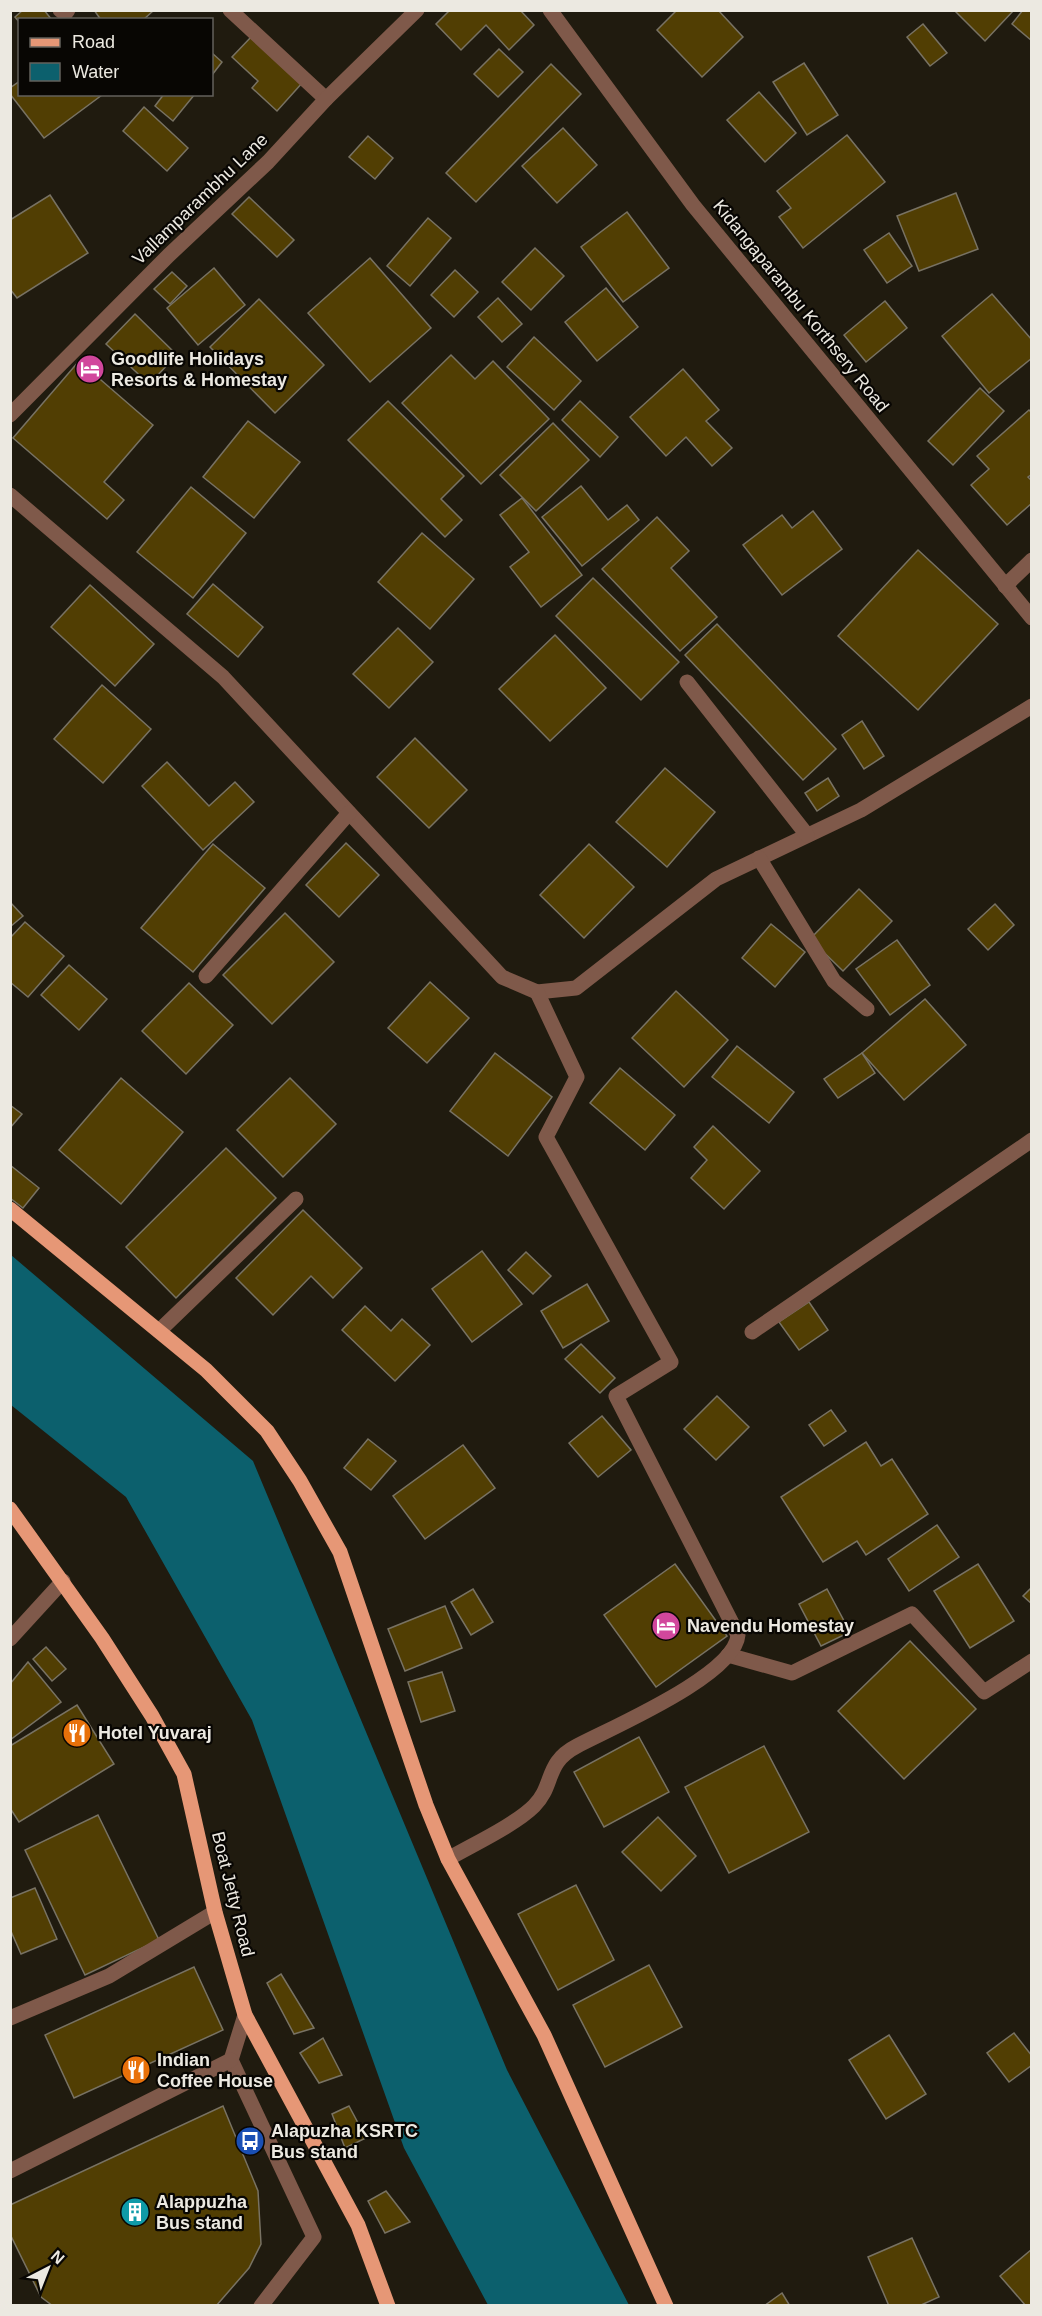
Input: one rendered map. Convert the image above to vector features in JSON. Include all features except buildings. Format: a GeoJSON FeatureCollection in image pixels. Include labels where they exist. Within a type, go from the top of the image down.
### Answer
{"type":"FeatureCollection","features":[{"type":"Feature","properties":{"kind":"main road"},"geometry":{"type":"LineString","coordinates":[[10,1209],[206,1370],[267,1431],[300,1481],[340,1552],[426,1805],[448,1859],[544,2035],[666,2306]]}},
{"type":"Feature","properties":{"kind":"main road","name":"Boat Jetty Road"},"geometry":{"type":"LineString","coordinates":[[10,1509],[63,1581],[152,1716],[184,1774],[214,1912],[245,2015],[358,2225],[388,2306]]}},
{"type":"Feature","properties":{"kind":"street"},"geometry":{"type":"LineString","coordinates":[[60,10],[65,14],[68,10]]}},
{"type":"Feature","properties":{"kind":"street"},"geometry":{"type":"LineString","coordinates":[[230,10],[326,99]]}},
{"type":"Feature","properties":{"kind":"street","name":"Vallamparambhu Lane"},"geometry":{"type":"LineString","coordinates":[[10,415],[169,255],[268,162],[326,99],[417,10]]}},
{"type":"Feature","properties":{"kind":"street","name":"Kidangaparambu Korthsery Road"},"geometry":{"type":"LineString","coordinates":[[550,10],[693,206],[1032,618]]}},
{"type":"Feature","properties":{"kind":"street"},"geometry":{"type":"LineString","coordinates":[[10,495],[223,677],[502,978],[537,992],[576,988],[716,879],[861,810],[1032,706]]}},
{"type":"Feature","properties":{"kind":"street"},"geometry":{"type":"LineString","coordinates":[[1005,586],[1032,560]]}},
{"type":"Feature","properties":{"kind":"street"},"geometry":{"type":"LineString","coordinates":[[687,681],[807,835]]}},
{"type":"Feature","properties":{"kind":"street"},"geometry":{"type":"LineString","coordinates":[[206,976],[349,813]]}},
{"type":"Feature","properties":{"kind":"street"},"geometry":{"type":"LineString","coordinates":[[759,858],[834,981],[867,1009]]}},
{"type":"Feature","properties":{"kind":"street"},"geometry":{"type":"LineString","coordinates":[[448,1859],[531,1809],[545,1790],[552,1768],[570,1749],[689,1688],[729,1655],[737,1644],[738,1635],[616,1396],[671,1362],[546,1137],[577,1077],[537,992]]}},
{"type":"Feature","properties":{"kind":"street"},"geometry":{"type":"LineString","coordinates":[[752,1332],[1032,1140]]}},
{"type":"Feature","properties":{"kind":"street"},"geometry":{"type":"LineString","coordinates":[[159,1331],[296,1199]]}},
{"type":"Feature","properties":{"kind":"street"},"geometry":{"type":"LineString","coordinates":[[10,1639],[63,1581]]}},
{"type":"Feature","properties":{"kind":"street"},"geometry":{"type":"LineString","coordinates":[[729,1655],[792,1673],[912,1614],[984,1692],[1032,1660]]}},
{"type":"Feature","properties":{"kind":"street"},"geometry":{"type":"LineString","coordinates":[[10,2018],[109,1976],[214,1912]]}},
{"type":"Feature","properties":{"kind":"street"},"geometry":{"type":"LineString","coordinates":[[245,2015],[231,2060],[314,2237],[261,2306]]}},
{"type":"Feature","properties":{"kind":"street"},"geometry":{"type":"LineString","coordinates":[[10,2171],[231,2060]]}},
{"type":"Feature","properties":{"kind":"water"},"geometry":{"type":"Polygon","coordinates":[[[11,1255],[253,1461],[507,2070],[629,2305],[488,2305],[404,2148],[252,1720],[126,1497],[11,1405],[11,1255]]]}},
{"type":"Feature","properties":{"kind":"place","name":"Goodlife Holidays Resorts & Homestay"},"geometry":{"type":"Point","coordinates":[90,369]}},
{"type":"Feature","properties":{"kind":"place","name":"Navendu Homestay"},"geometry":{"type":"Point","coordinates":[666,1626]}},
{"type":"Feature","properties":{"kind":"place","name":"Hotel Yuvaraj"},"geometry":{"type":"Point","coordinates":[77,1733]}},
{"type":"Feature","properties":{"kind":"place","name":"Indian Coffee House"},"geometry":{"type":"Point","coordinates":[136,2070]}},
{"type":"Feature","properties":{"kind":"place","name":"Alapuzha KSRTC Bus stand"},"geometry":{"type":"Point","coordinates":[250,2141]}},
{"type":"Feature","properties":{"kind":"place","name":"Alappuzha Bus stand"},"geometry":{"type":"Point","coordinates":[135,2212]}}]}
